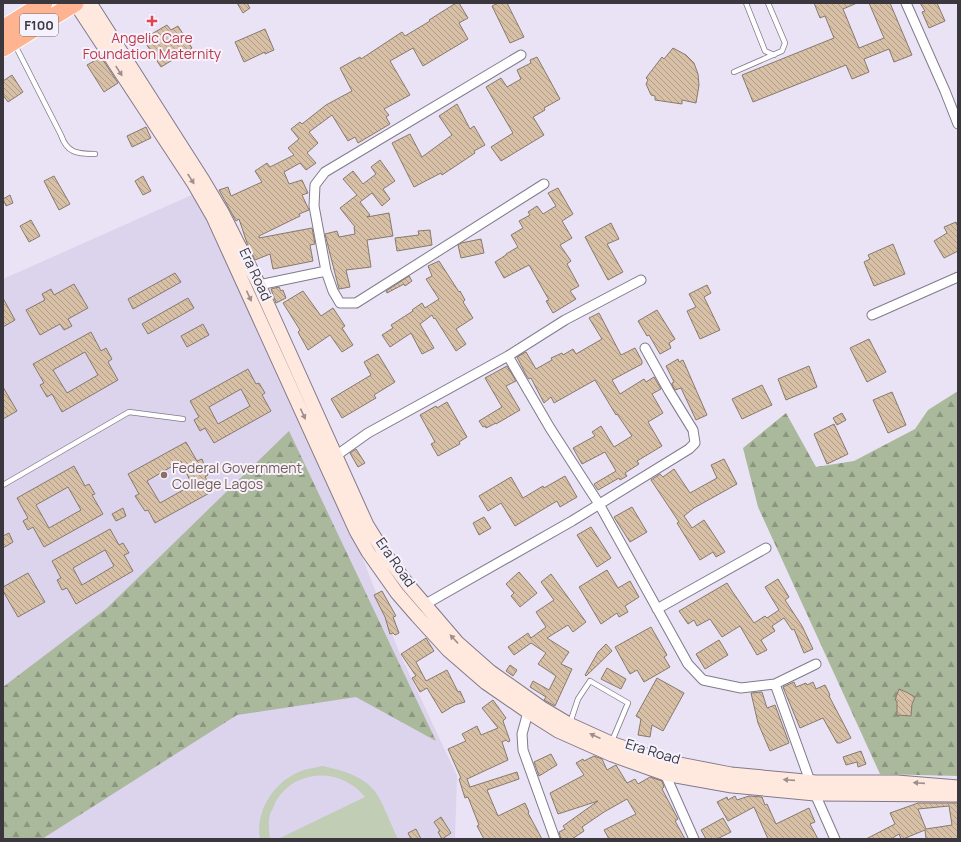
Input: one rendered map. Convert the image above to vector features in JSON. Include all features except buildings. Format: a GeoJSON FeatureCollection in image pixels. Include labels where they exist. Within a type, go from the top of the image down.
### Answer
{"type":"FeatureCollection","features":[{"type":"Feature","properties":{"kind":"highway","name":"F100"},"geometry":{"type":"LineString","coordinates":[[6,39],[44,3]]}},
{"type":"Feature","properties":{"kind":"highway","name":"F100"},"geometry":{"type":"LineString","coordinates":[[6,39],[75,3]]}},
{"type":"Feature","properties":{"kind":"main road","name":"Era Road"},"geometry":{"type":"LineString","coordinates":[[75,3],[194,184],[213,217],[356,531],[368,552],[397,593],[448,650],[470,661],[486,682],[558,731],[612,756],[665,774],[732,786],[958,795]]}},
{"type":"Feature","properties":{"kind":"main road"},"geometry":{"type":"LineString","coordinates":[[90,3],[222,212],[259,285],[296,369],[337,455],[367,525],[385,554],[408,586],[457,642],[470,661],[492,672],[542,708],[569,724],[611,743],[664,761],[812,788],[897,782],[958,787]]}},
{"type":"Feature","properties":{"kind":"street"},"geometry":{"type":"LineString","coordinates":[[906,3],[958,124]]}},
{"type":"Feature","properties":{"kind":"street"},"geometry":{"type":"LineString","coordinates":[[521,55],[325,172],[314,185],[314,206],[326,271],[332,291],[340,303],[356,303],[544,184]]}},
{"type":"Feature","properties":{"kind":"street"},"geometry":{"type":"LineString","coordinates":[[259,285],[326,271]]}},
{"type":"Feature","properties":{"kind":"street"},"geometry":{"type":"LineString","coordinates":[[872,315],[958,277]]}},
{"type":"Feature","properties":{"kind":"street"},"geometry":{"type":"LineString","coordinates":[[337,455],[368,433],[508,356],[565,320],[641,280]]}},
{"type":"Feature","properties":{"kind":"street"},"geometry":{"type":"LineString","coordinates":[[424,605],[572,521],[689,449],[695,443],[693,430],[645,348]]}},
{"type":"Feature","properties":{"kind":"street"},"geometry":{"type":"LineString","coordinates":[[508,356],[550,428],[599,504],[688,664],[703,680],[740,688],[775,684],[816,664]]}},
{"type":"Feature","properties":{"kind":"street"},"geometry":{"type":"LineString","coordinates":[[657,609],[766,548]]}},
{"type":"Feature","properties":{"kind":"street"},"geometry":{"type":"LineString","coordinates":[[775,684],[812,788],[835,839]]}},
{"type":"Feature","properties":{"kind":"street"},"geometry":{"type":"LineString","coordinates":[[528,712],[522,734],[523,750],[555,839]]}},
{"type":"Feature","properties":{"kind":"street"},"geometry":{"type":"LineString","coordinates":[[665,774],[694,839]]}},
{"type":"Feature","properties":{"kind":"lane"},"geometry":{"type":"LineString","coordinates":[[746,3],[764,52],[774,55]]}},
{"type":"Feature","properties":{"kind":"lane"},"geometry":{"type":"LineString","coordinates":[[734,72],[782,51],[785,43],[768,3]]}},
{"type":"Feature","properties":{"kind":"lane"},"geometry":{"type":"LineString","coordinates":[[6,39],[61,134],[64,144],[77,154],[95,154]]}},
{"type":"Feature","properties":{"kind":"lane"},"geometry":{"type":"LineString","coordinates":[[3,485],[129,412],[183,419]]}},
{"type":"Feature","properties":{"kind":"lane"},"geometry":{"type":"LineString","coordinates":[[569,724],[578,699],[590,681],[628,702],[611,743]]}},
{"type":"Feature","properties":{"kind":"shaded area","name":"Federal Government College Lagos"},"geometry":{"type":"Polygon","coordinates":[[[194,194],[236,279],[359,549],[400,654],[457,776],[455,839],[3,839],[3,279],[194,194]]]}},
{"type":"Feature","properties":{"kind":"green space"},"geometry":{"type":"Polygon","coordinates":[[[958,391],[958,776],[880,774],[758,507],[743,448],[786,413],[816,467],[854,461],[915,429],[928,410],[958,391]]]}},
{"type":"Feature","properties":{"kind":"green space"},"geometry":{"type":"Polygon","coordinates":[[[289,431],[436,741],[356,697],[237,715],[42,839],[3,839],[3,687],[106,609],[289,431]]]}},
{"type":"Feature","properties":{"kind":"green space"},"geometry":{"type":"Polygon","coordinates":[[[322,766],[354,775],[368,784],[378,796],[384,807],[398,839],[278,839],[365,797],[355,787],[343,780],[331,776],[318,776],[305,778],[294,783],[283,791],[270,814],[270,839],[260,839],[259,828],[264,806],[276,788],[294,774],[322,766]]]}},
{"type":"Feature","properties":{"kind":"place","name":"Angelic Care Foundation Maternity"},"geometry":{"type":"Point","coordinates":[152,21]}},
{"type":"Feature","properties":{"kind":"place","name":"Federal Government College Lagos"},"geometry":{"type":"Point","coordinates":[164,475]}}]}
